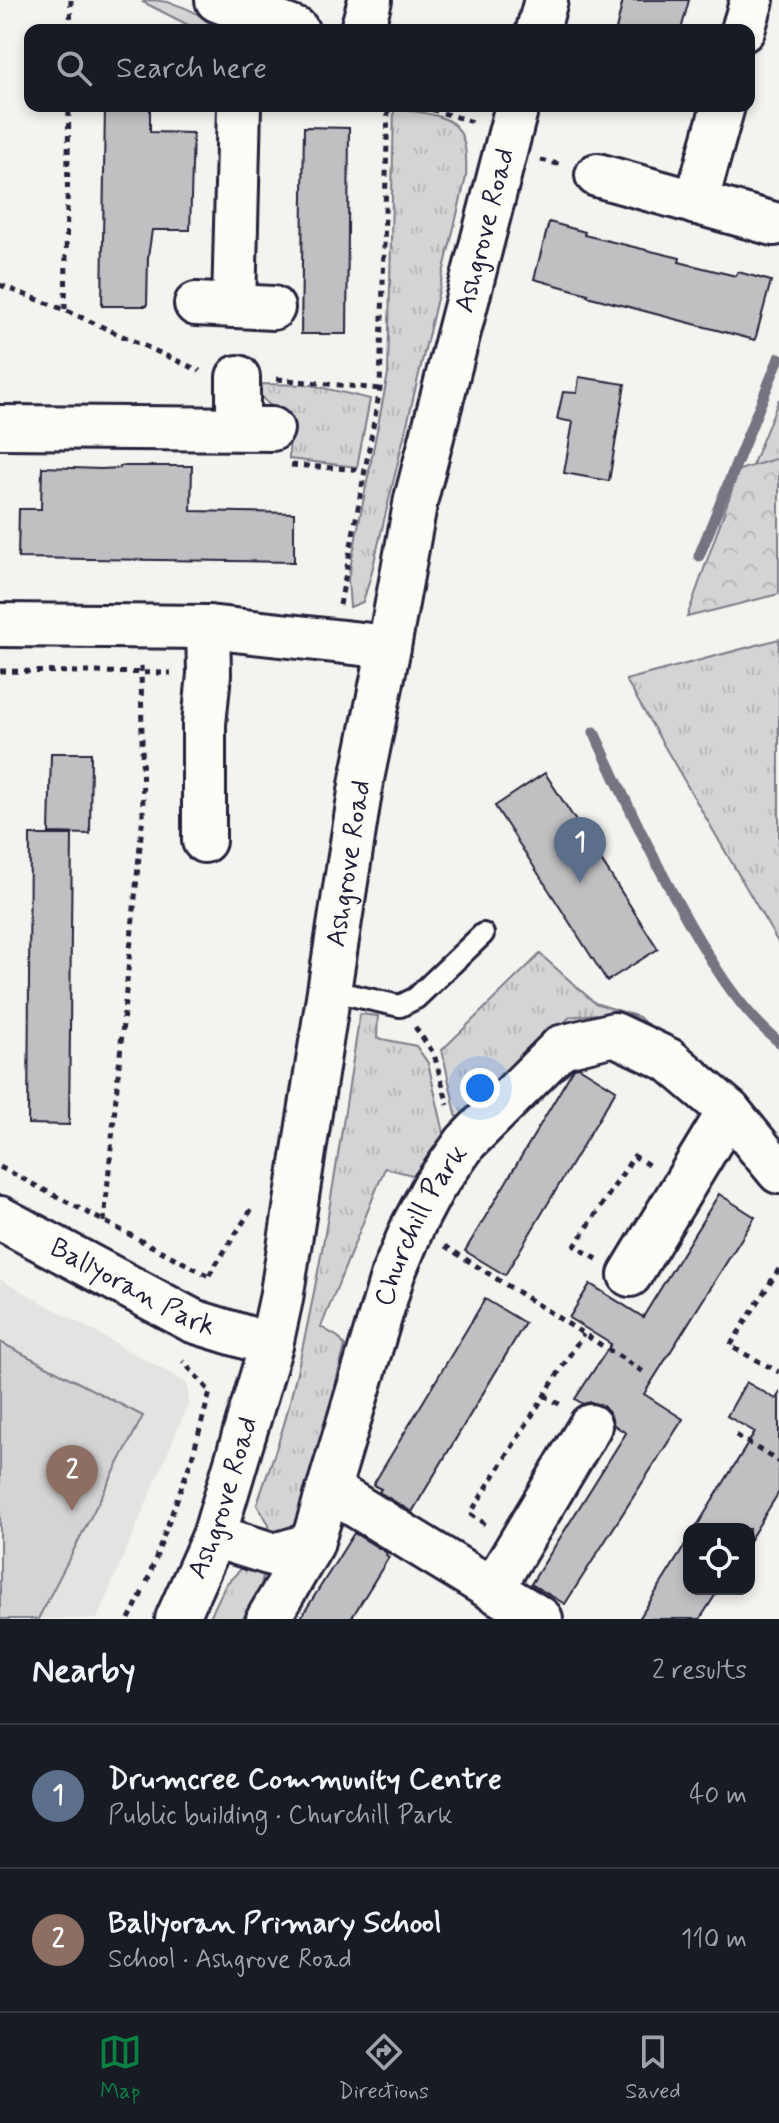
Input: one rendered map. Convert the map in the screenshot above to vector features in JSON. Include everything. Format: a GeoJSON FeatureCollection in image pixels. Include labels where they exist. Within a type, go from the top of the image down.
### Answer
{"type":"FeatureCollection","features":[{"type":"Feature","properties":{"kind":"street"},"geometry":{"type":"LineString","coordinates":[[364,24],[370,0]]}},
{"type":"Feature","properties":{"kind":"street"},"geometry":{"type":"LineString","coordinates":[[540,24],[546,0]]}},
{"type":"Feature","properties":{"kind":"street"},"geometry":{"type":"LineString","coordinates":[[745,24],[752,0]]}},
{"type":"Feature","properties":{"kind":"street"},"geometry":{"type":"LineString","coordinates":[[238,15],[273,24]]}},
{"type":"Feature","properties":{"kind":"street"},"geometry":{"type":"LineString","coordinates":[[234,306],[239,112]]}},
{"type":"Feature","properties":{"kind":"street"},"geometry":{"type":"LineString","coordinates":[[696,203],[721,112]]}},
{"type":"Feature","properties":{"kind":"street","name":"Ashgrove Road"},"geometry":{"type":"LineString","coordinates":[[177,1619],[214,1536],[271,1345],[281,1299],[362,779],[416,499],[511,130]]}},
{"type":"Feature","properties":{"kind":"street"},"geometry":{"type":"LineString","coordinates":[[597,175],[774,224]]}},
{"type":"Feature","properties":{"kind":"street"},"geometry":{"type":"LineString","coordinates":[[0,427],[255,428],[238,377]]}},
{"type":"Feature","properties":{"kind":"street"},"geometry":{"type":"LineString","coordinates":[[0,625],[208,627],[389,647]]}},
{"type":"Feature","properties":{"kind":"street"},"geometry":{"type":"LineString","coordinates":[[204,841],[208,627]]}},
{"type":"Feature","properties":{"kind":"street","name":"Churchill Park"},"geometry":{"type":"LineString","coordinates":[[268,1619],[312,1544],[393,1274],[413,1226],[433,1188],[466,1142],[561,1047],[614,1034],[669,1060],[729,1111],[779,1172]]}},
{"type":"Feature","properties":{"kind":"street"},"geometry":{"type":"LineString","coordinates":[[630,1275],[729,1111]]}},
{"type":"Feature","properties":{"kind":"street","name":"Ballyoran Park"},"geometry":{"type":"LineString","coordinates":[[0,1218],[193,1321],[271,1345]]}},
{"type":"Feature","properties":{"kind":"street"},"geometry":{"type":"LineString","coordinates":[[493,1588],[590,1426]]}},
{"type":"Feature","properties":{"kind":"street"},"geometry":{"type":"LineString","coordinates":[[330,1490],[541,1619]]}},
{"type":"Feature","properties":{"kind":"street"},"geometry":{"type":"LineString","coordinates":[[214,1536],[275,1555],[312,1544]]}},
{"type":"Feature","properties":{"kind":"lane"},"geometry":{"type":"LineString","coordinates":[[328,990],[400,1006],[416,998],[483,934]]}},
{"type":"Feature","properties":{"kind":"path"},"geometry":{"type":"LineString","coordinates":[[70,24],[71,0]]}},
{"type":"Feature","properties":{"kind":"path"},"geometry":{"type":"LineString","coordinates":[[65,310],[69,112]]}},
{"type":"Feature","properties":{"kind":"path"},"geometry":{"type":"LineString","coordinates":[[336,640],[343,579],[380,389],[388,112]]}},
{"type":"Feature","properties":{"kind":"path"},"geometry":{"type":"LineString","coordinates":[[443,112],[511,130],[597,175]]}},
{"type":"Feature","properties":{"kind":"path"},"geometry":{"type":"LineString","coordinates":[[0,285],[65,310],[209,375],[380,389]]}},
{"type":"Feature","properties":{"kind":"path"},"geometry":{"type":"LineString","coordinates":[[255,428],[290,465],[364,470]]}},
{"type":"Feature","properties":{"kind":"path"},"geometry":{"type":"LineString","coordinates":[[104,1222],[143,814],[138,626]]}},
{"type":"Feature","properties":{"kind":"path"},"geometry":{"type":"LineString","coordinates":[[400,1006],[434,1054],[453,1124],[466,1142]]}},
{"type":"Feature","properties":{"kind":"path"},"geometry":{"type":"LineString","coordinates":[[630,1275],[575,1246],[634,1156],[683,1186]]}},
{"type":"Feature","properties":{"kind":"path"},"geometry":{"type":"LineString","coordinates":[[209,1275],[251,1213],[255,1200]]}},
{"type":"Feature","properties":{"kind":"path"},"geometry":{"type":"LineString","coordinates":[[413,1226],[647,1374]]}},
{"type":"Feature","properties":{"kind":"path"},"geometry":{"type":"LineString","coordinates":[[779,1269],[730,1346],[779,1372]]}},
{"type":"Feature","properties":{"kind":"path"},"geometry":{"type":"LineString","coordinates":[[518,1547],[470,1514],[583,1334]]}},
{"type":"Feature","properties":{"kind":"path"},"geometry":{"type":"LineString","coordinates":[[129,1619],[146,1584],[192,1458],[210,1392],[177,1355]]}},
{"type":"Feature","properties":{"kind":"path"},"geometry":{"type":"LineString","coordinates":[[736,1435],[779,1462]]}},
{"type":"Feature","properties":{"kind":"shaded area"},"geometry":{"type":"Polygon","coordinates":[[[0,1279],[187,1383],[189,1403],[97,1619],[0,1619],[0,1279]]]}},
{"type":"Feature","properties":{"kind":"green space"},"geometry":{"type":"Polygon","coordinates":[[[143,2],[167,2],[185,8],[210,24],[186,24],[143,2]]]}},
{"type":"Feature","properties":{"kind":"green space"},"geometry":{"type":"Polygon","coordinates":[[[394,112],[418,112],[441,117],[459,130],[464,141],[466,177],[371,575],[363,602],[350,607],[348,579],[388,374],[394,112]]]}},
{"type":"Feature","properties":{"kind":"green space"},"geometry":{"type":"Polygon","coordinates":[[[257,384],[311,385],[370,399],[357,467],[289,459],[290,413],[268,404],[257,384]]]}},
{"type":"Feature","properties":{"kind":"green space"},"geometry":{"type":"Polygon","coordinates":[[[779,399],[779,458],[752,466],[779,399]]]}},
{"type":"Feature","properties":{"kind":"green space"},"geometry":{"type":"Polygon","coordinates":[[[779,458],[779,594],[687,617],[739,470],[779,458]]]}},
{"type":"Feature","properties":{"kind":"green space"},"geometry":{"type":"Polygon","coordinates":[[[779,639],[779,944],[626,680],[779,639]]]}},
{"type":"Feature","properties":{"kind":"green space"},"geometry":{"type":"Polygon","coordinates":[[[540,954],[595,1003],[639,1017],[645,1023],[639,1025],[595,1014],[570,1017],[458,1123],[442,1050],[540,954]]]}},
{"type":"Feature","properties":{"kind":"green space"},"geometry":{"type":"Polygon","coordinates":[[[360,1014],[378,1016],[377,1038],[416,1046],[428,1063],[444,1133],[425,1171],[412,1175],[385,1168],[321,1327],[338,1337],[345,1346],[302,1513],[293,1530],[269,1532],[269,1524],[257,1505],[286,1417],[309,1317],[360,1014]]]}},
{"type":"Feature","properties":{"kind":"green space"},"geometry":{"type":"Polygon","coordinates":[[[0,1342],[143,1416],[38,1619],[0,1619],[0,1342]]]}},
{"type":"Feature","properties":{"kind":"green space"},"geometry":{"type":"Polygon","coordinates":[[[245,1565],[256,1568],[263,1576],[258,1597],[242,1619],[209,1619],[226,1584],[245,1565]]]}},
{"type":"Feature","properties":{"kind":"building"},"geometry":{"type":"Polygon","coordinates":[[[623,0],[689,0],[683,24],[617,24],[623,0]]]}},
{"type":"Feature","properties":{"kind":"building"},"geometry":{"type":"Polygon","coordinates":[[[105,112],[150,112],[150,132],[193,133],[190,230],[152,230],[147,306],[102,306],[105,112]]]}},
{"type":"Feature","properties":{"kind":"building"},"geometry":{"type":"Polygon","coordinates":[[[304,127],[349,128],[347,334],[301,334],[304,127]]]}},
{"type":"Feature","properties":{"kind":"building"},"geometry":{"type":"Polygon","coordinates":[[[549,222],[585,232],[584,235],[680,258],[679,262],[771,281],[755,340],[534,279],[549,222]]]}},
{"type":"Feature","properties":{"kind":"building"},"geometry":{"type":"Polygon","coordinates":[[[579,377],[625,384],[609,481],[564,473],[573,422],[557,419],[563,392],[577,393],[579,377]]]}},
{"type":"Feature","properties":{"kind":"building"},"geometry":{"type":"Polygon","coordinates":[[[192,466],[191,511],[294,513],[294,562],[18,558],[19,509],[41,509],[42,467],[101,469],[192,466]]]}},
{"type":"Feature","properties":{"kind":"building"},"geometry":{"type":"Polygon","coordinates":[[[51,753],[91,753],[90,834],[49,833],[51,753]]]}},
{"type":"Feature","properties":{"kind":"building"},"geometry":{"type":"Polygon","coordinates":[[[545,773],[658,949],[607,981],[495,806],[545,773]]]}},
{"type":"Feature","properties":{"kind":"building"},"geometry":{"type":"Polygon","coordinates":[[[30,835],[72,835],[69,1125],[28,1124],[30,835]]]}},
{"type":"Feature","properties":{"kind":"building"},"geometry":{"type":"Polygon","coordinates":[[[579,1067],[616,1090],[505,1275],[465,1251],[574,1068],[579,1067]]]}},
{"type":"Feature","properties":{"kind":"building"},"geometry":{"type":"Polygon","coordinates":[[[719,1194],[755,1217],[644,1394],[683,1419],[565,1604],[531,1584],[626,1433],[614,1425],[603,1406],[591,1402],[583,1404],[575,1399],[611,1344],[569,1318],[590,1284],[643,1317],[719,1194]]]}},
{"type":"Feature","properties":{"kind":"building"},"geometry":{"type":"Polygon","coordinates":[[[485,1299],[525,1323],[412,1512],[373,1485],[485,1299]]]}},
{"type":"Feature","properties":{"kind":"building"},"geometry":{"type":"Polygon","coordinates":[[[746,1382],[776,1399],[779,1394],[779,1492],[755,1531],[755,1523],[699,1523],[755,1432],[727,1416],[746,1382]]]}},
{"type":"Feature","properties":{"kind":"building"},"geometry":{"type":"Polygon","coordinates":[[[354,1533],[389,1557],[351,1619],[300,1619],[354,1533]]]}},
{"type":"Feature","properties":{"kind":"building"},"geometry":{"type":"Polygon","coordinates":[[[683,1549],[683,1595],[715,1595],[700,1619],[639,1619],[683,1549]]]}},
{"type":"Feature","properties":{"kind":"waterway"},"geometry":{"type":"LineString","coordinates":[[699,556],[779,358]]}},
{"type":"Feature","properties":{"kind":"waterway"},"geometry":{"type":"LineString","coordinates":[[594,732],[648,847],[704,949],[738,999],[779,1042]]}},
{"type":"Feature","properties":{"kind":"place","name":"Drumcree Community Centre"},"geometry":{"type":"Point","coordinates":[580,883]}},
{"type":"Feature","properties":{"kind":"place","name":"Ballyoran Primary School"},"geometry":{"type":"Point","coordinates":[72,1511]}}]}
